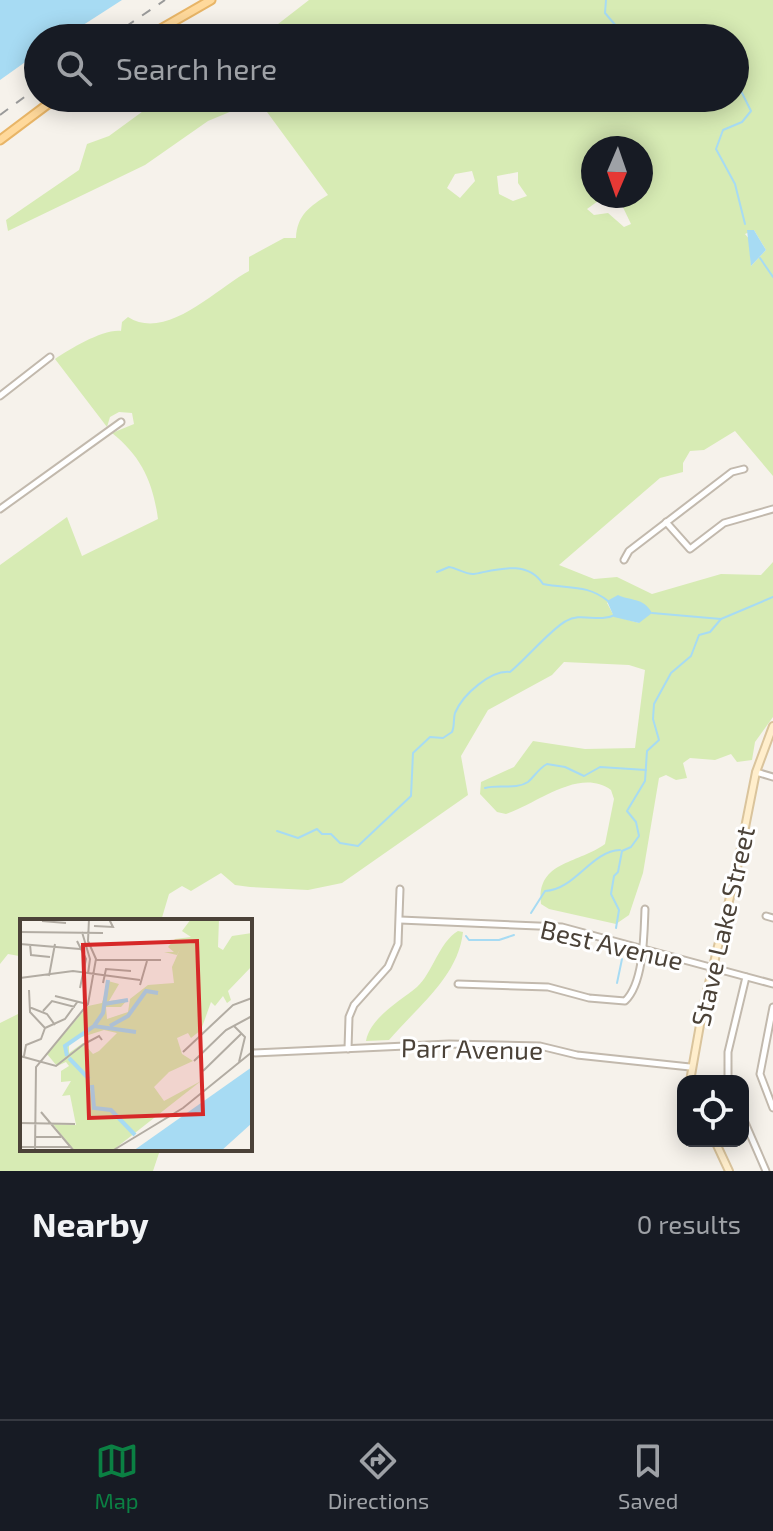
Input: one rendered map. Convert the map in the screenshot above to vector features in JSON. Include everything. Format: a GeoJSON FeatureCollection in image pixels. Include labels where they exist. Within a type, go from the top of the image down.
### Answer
{"type":"FeatureCollection","features":[{"type":"Feature","properties":{"kind":"main road"},"geometry":{"type":"LineString","coordinates":[[169,24],[211,0]]}},
{"type":"Feature","properties":{"kind":"main road"},"geometry":{"type":"LineString","coordinates":[[0,140],[37,112]]}},
{"type":"Feature","properties":{"kind":"main road","name":"Stave Lake Street"},"geometry":{"type":"LineString","coordinates":[[690,1075],[756,772],[773,726]]}},
{"type":"Feature","properties":{"kind":"main road"},"geometry":{"type":"LineString","coordinates":[[718,1147],[729,1171]]}},
{"type":"Feature","properties":{"kind":"street"},"geometry":{"type":"LineString","coordinates":[[0,396],[50,357]]}},
{"type":"Feature","properties":{"kind":"street"},"geometry":{"type":"LineString","coordinates":[[0,509],[121,422]]}},
{"type":"Feature","properties":{"kind":"street"},"geometry":{"type":"LineString","coordinates":[[624,560],[629,551],[666,522],[732,472],[744,469]]}},
{"type":"Feature","properties":{"kind":"street"},"geometry":{"type":"LineString","coordinates":[[666,522],[690,549],[724,523],[773,509]]}},
{"type":"Feature","properties":{"kind":"street"},"geometry":{"type":"LineString","coordinates":[[756,772],[773,777]]}},
{"type":"Feature","properties":{"kind":"street"},"geometry":{"type":"LineString","coordinates":[[348,1049],[350,1012],[364,989],[392,960],[398,944],[400,889]]}},
{"type":"Feature","properties":{"kind":"street"},"geometry":{"type":"LineString","coordinates":[[458,984],[548,987],[622,1001],[631,994],[644,949],[645,909]]}},
{"type":"Feature","properties":{"kind":"street","name":"Best Avenue"},"geometry":{"type":"LineString","coordinates":[[400,920],[562,927],[773,984]]}},
{"type":"Feature","properties":{"kind":"street"},"geometry":{"type":"LineString","coordinates":[[728,1075],[728,1052],[746,977]]}},
{"type":"Feature","properties":{"kind":"street"},"geometry":{"type":"LineString","coordinates":[[773,1007],[760,1074],[773,1108]]}},
{"type":"Feature","properties":{"kind":"street","name":"Parr Avenue"},"geometry":{"type":"LineString","coordinates":[[252,1053],[449,1044],[540,1046],[577,1055],[690,1067]]}},
{"type":"Feature","properties":{"kind":"street"},"geometry":{"type":"LineString","coordinates":[[749,1132],[766,1171]]}},
{"type":"Feature","properties":{"kind":"green space"},"geometry":{"type":"Polygon","coordinates":[[[309,0],[773,0],[773,476],[735,431],[704,450],[690,451],[683,463],[683,472],[660,478],[559,565],[594,579],[617,577],[652,594],[721,574],[761,575],[773,562],[773,717],[755,742],[752,760],[737,762],[731,754],[715,760],[690,758],[683,763],[687,778],[676,780],[666,775],[659,778],[643,873],[629,915],[616,924],[549,909],[541,904],[541,890],[552,871],[605,844],[614,799],[611,790],[599,784],[572,785],[506,814],[497,812],[480,794],[481,782],[514,767],[533,741],[585,749],[635,748],[645,670],[629,665],[564,662],[552,675],[488,710],[461,756],[468,795],[342,883],[308,890],[250,887],[235,885],[221,873],[191,891],[182,886],[169,894],[162,919],[20,919],[20,958],[8,954],[0,964],[0,565],[67,517],[82,556],[158,519],[153,493],[144,471],[131,451],[112,433],[134,424],[132,413],[119,412],[110,417],[107,427],[55,359],[96,336],[121,331],[122,322],[128,317],[143,323],[159,323],[192,309],[249,271],[249,257],[284,238],[296,238],[299,223],[316,203],[328,195],[267,112],[749,112],[749,24],[278,24],[309,0]],[[472,171],[455,174],[447,188],[460,198],[475,181],[472,171]],[[518,172],[497,176],[499,194],[513,201],[527,196],[518,183],[518,172]],[[754,230],[745,234],[750,240],[751,266],[766,250],[754,230]],[[614,598],[607,603],[614,616],[639,623],[643,604],[614,598]]]}},
{"type":"Feature","properties":{"kind":"green space"},"geometry":{"type":"Polygon","coordinates":[[[142,112],[230,112],[208,121],[145,165],[8,231],[6,220],[79,170],[87,144],[109,136],[142,112]]]}},
{"type":"Feature","properties":{"kind":"green space"},"geometry":{"type":"Polygon","coordinates":[[[458,931],[463,932],[460,948],[435,990],[389,1040],[366,1041],[379,1017],[417,987],[451,936],[458,931]]]}},
{"type":"Feature","properties":{"kind":"green space"},"geometry":{"type":"Polygon","coordinates":[[[20,1013],[20,1151],[160,1151],[153,1171],[0,1171],[0,1023],[20,1013]]]}},
{"type":"Feature","properties":{"kind":"water"},"geometry":{"type":"Polygon","coordinates":[[[0,0],[122,0],[85,24],[24,24],[24,63],[0,80],[0,0]]]}},
{"type":"Feature","properties":{"kind":"water"},"geometry":{"type":"Polygon","coordinates":[[[747,230],[754,230],[766,250],[751,266],[747,230]]]}},
{"type":"Feature","properties":{"kind":"water"},"geometry":{"type":"Polygon","coordinates":[[[618,595],[641,602],[652,613],[639,623],[614,617],[607,601],[618,595]]]}},
{"type":"Feature","properties":{"kind":"waterway"},"geometry":{"type":"LineString","coordinates":[[606,0],[605,13],[614,24]]}},
{"type":"Feature","properties":{"kind":"waterway"},"geometry":{"type":"LineString","coordinates":[[745,224],[735,184],[716,149],[723,130],[742,122],[751,111],[749,107]]}},
{"type":"Feature","properties":{"kind":"waterway"},"geometry":{"type":"LineString","coordinates":[[760,258],[773,277]]}},
{"type":"Feature","properties":{"kind":"waterway"},"geometry":{"type":"LineString","coordinates":[[437,572],[449,567],[471,574],[520,569],[529,571],[543,584],[585,589],[608,601]]}},
{"type":"Feature","properties":{"kind":"waterway"},"geometry":{"type":"LineString","coordinates":[[652,613],[721,619],[773,597]]}},
{"type":"Feature","properties":{"kind":"waterway"},"geometry":{"type":"LineString","coordinates":[[277,831],[298,838],[317,829],[322,834],[331,834],[340,843],[358,846],[411,796],[413,753],[430,737],[443,738],[452,732],[455,713],[471,691],[486,679],[510,672],[566,621],[578,617],[615,615]]}},
{"type":"Feature","properties":{"kind":"waterway"},"geometry":{"type":"LineString","coordinates":[[616,928],[619,910],[611,894],[614,876],[618,872],[622,851],[631,847],[639,836],[636,822],[627,811],[645,781],[647,751],[659,740],[653,719],[654,704],[671,673],[691,656],[699,635],[710,632],[721,619]]}},
{"type":"Feature","properties":{"kind":"waterway"},"geometry":{"type":"LineString","coordinates":[[485,788],[523,784],[547,764],[565,767],[584,776],[600,767],[646,770]]}},
{"type":"Feature","properties":{"kind":"waterway"},"geometry":{"type":"LineString","coordinates":[[531,913],[545,891],[556,889],[600,857],[620,850]]}},
{"type":"Feature","properties":{"kind":"waterway"},"geometry":{"type":"LineString","coordinates":[[466,936],[469,940],[499,940],[514,935]]}},
{"type":"Feature","properties":{"kind":"waterway"},"geometry":{"type":"LineString","coordinates":[[617,983],[622,959]]}},
{"type":"Feature","properties":{"kind":"railway"},"geometry":{"type":"LineString","coordinates":[[130,24],[165,0]]}},
{"type":"Feature","properties":{"kind":"railway"},"geometry":{"type":"LineString","coordinates":[[0,115],[24,97]]}}]}
